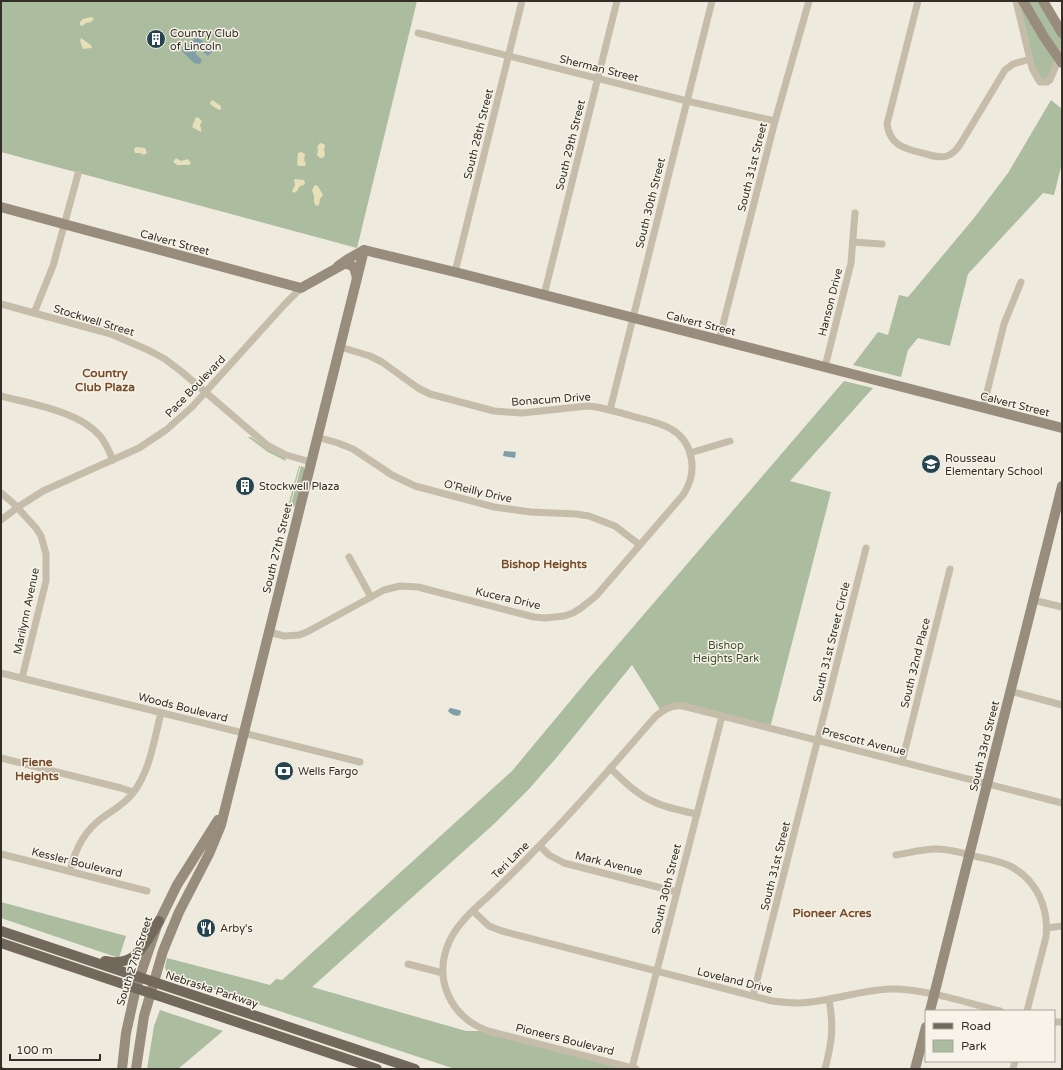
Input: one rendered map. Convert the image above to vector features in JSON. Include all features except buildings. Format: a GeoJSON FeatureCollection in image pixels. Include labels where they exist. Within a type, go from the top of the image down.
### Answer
{"type":"FeatureCollection","features":[{"type":"Feature","properties":{"kind":"main road"},"geometry":{"type":"LineString","coordinates":[[1023,1],[1044,36],[1061,57]]}},
{"type":"Feature","properties":{"kind":"main road"},"geometry":{"type":"LineString","coordinates":[[1043,1],[1062,33]]}},
{"type":"Feature","properties":{"kind":"main road","name":"Calvert Street"},"geometry":{"type":"LineString","coordinates":[[1,207],[301,288]]}},
{"type":"Feature","properties":{"kind":"main road"},"geometry":{"type":"LineString","coordinates":[[301,288],[364,250]]}},
{"type":"Feature","properties":{"kind":"main road","name":"Calvert Street"},"geometry":{"type":"LineString","coordinates":[[364,250],[1062,428]]}},
{"type":"Feature","properties":{"kind":"main road","name":"South 27th Street"},"geometry":{"type":"LineString","coordinates":[[136,1069],[140,1036],[151,993],[170,931],[217,837],[226,806],[364,250]]}},
{"type":"Feature","properties":{"kind":"main road"},"geometry":{"type":"LineString","coordinates":[[338,266],[348,264],[352,266],[355,269],[357,278]]}},
{"type":"Feature","properties":{"kind":"main road","name":"South 33rd Street"},"geometry":{"type":"LineString","coordinates":[[930,1010],[1062,486]]}},
{"type":"Feature","properties":{"kind":"main road","name":"South 27th Street"},"geometry":{"type":"LineString","coordinates":[[122,1069],[126,1033],[136,988],[159,921],[177,885],[216,825],[226,806]]}},
{"type":"Feature","properties":{"kind":"main road"},"geometry":{"type":"LineString","coordinates":[[198,852],[196,865],[200,873]]}},
{"type":"Feature","properties":{"kind":"main road"},"geometry":{"type":"LineString","coordinates":[[46,946],[101,961],[121,962],[136,956],[140,952],[159,921]]}},
{"type":"Feature","properties":{"kind":"main road","name":"Nebraska Parkway"},"geometry":{"type":"LineString","coordinates":[[1,931],[415,1069]]}},
{"type":"Feature","properties":{"kind":"main road","name":"Nebraska Parkway"},"geometry":{"type":"LineString","coordinates":[[1,943],[377,1069]]}},
{"type":"Feature","properties":{"kind":"main road"},"geometry":{"type":"LineString","coordinates":[[915,1069],[925,1031]]}},
{"type":"Feature","properties":{"kind":"street","name":"South 28th Street"},"geometry":{"type":"LineString","coordinates":[[455,272],[522,1]]}},
{"type":"Feature","properties":{"kind":"street","name":"South 29th Street"},"geometry":{"type":"LineString","coordinates":[[544,295],[617,1]]}},
{"type":"Feature","properties":{"kind":"street","name":"South 30th Street"},"geometry":{"type":"LineString","coordinates":[[610,410],[712,1]]}},
{"type":"Feature","properties":{"kind":"street","name":"South 31st Street"},"geometry":{"type":"LineString","coordinates":[[719,340],[775,121],[809,1]]}},
{"type":"Feature","properties":{"kind":"street"},"geometry":{"type":"LineString","coordinates":[[918,1],[888,117],[888,132],[900,146],[936,156],[948,156],[961,143],[1005,70],[1013,64],[1030,59]]}},
{"type":"Feature","properties":{"kind":"street"},"geometry":{"type":"LineString","coordinates":[[1016,1],[1030,59],[1038,79],[1044,83],[1050,80],[1061,57]]}},
{"type":"Feature","properties":{"kind":"street","name":"Sherman Street"},"geometry":{"type":"LineString","coordinates":[[418,33],[687,101],[775,121]]}},
{"type":"Feature","properties":{"kind":"street"},"geometry":{"type":"LineString","coordinates":[[34,313],[49,279],[78,174]]}},
{"type":"Feature","properties":{"kind":"street","name":"Hanson Drive"},"geometry":{"type":"LineString","coordinates":[[825,367],[848,279],[855,213]]}},
{"type":"Feature","properties":{"kind":"street"},"geometry":{"type":"LineString","coordinates":[[853,242],[882,244]]}},
{"type":"Feature","properties":{"kind":"street"},"geometry":{"type":"LineString","coordinates":[[983,408],[1004,324],[1021,282]]}},
{"type":"Feature","properties":{"kind":"street","name":"Pace Boulevard"},"geometry":{"type":"LineString","coordinates":[[1,520],[18,507],[53,486],[139,448],[166,430],[185,415],[301,288]]}},
{"type":"Feature","properties":{"kind":"street","name":"Stockwell Street"},"geometry":{"type":"LineString","coordinates":[[1,304],[111,334],[140,346],[169,362],[267,445],[286,455],[311,462]]}},
{"type":"Feature","properties":{"kind":"street","name":"Bonacum Drive"},"geometry":{"type":"LineString","coordinates":[[340,347],[370,356],[382,362],[418,388],[430,394],[494,411],[522,413],[587,406],[610,410],[661,423],[670,427],[684,440],[690,453]]}},
{"type":"Feature","properties":{"kind":"street"},"geometry":{"type":"LineString","coordinates":[[1,396],[65,414],[83,421],[101,437],[113,460]]}},
{"type":"Feature","properties":{"kind":"street","name":"O'Reilly Drive"},"geometry":{"type":"LineString","coordinates":[[317,437],[333,441],[353,449],[392,475],[415,486],[506,509],[589,516],[615,526],[640,545]]}},
{"type":"Feature","properties":{"kind":"street"},"geometry":{"type":"LineString","coordinates":[[690,453],[730,441]]}},
{"type":"Feature","properties":{"kind":"street","name":"Kucera Drive"},"geometry":{"type":"LineString","coordinates":[[269,632],[291,636],[306,632],[371,597],[391,588],[409,586],[534,617],[545,618],[573,612],[589,603],[687,488],[692,474],[690,453]]}},
{"type":"Feature","properties":{"kind":"street","name":"Marilynn Avenue"},"geometry":{"type":"LineString","coordinates":[[1,493],[18,507],[30,520],[40,536],[47,562],[46,581],[22,678]]}},
{"type":"Feature","properties":{"kind":"street","name":"South 31st Street Circle"},"geometry":{"type":"LineString","coordinates":[[818,741],[866,548]]}},
{"type":"Feature","properties":{"kind":"street"},"geometry":{"type":"LineString","coordinates":[[349,557],[371,597]]}},
{"type":"Feature","properties":{"kind":"street","name":"South 32nd Place"},"geometry":{"type":"LineString","coordinates":[[902,762],[950,569]]}},
{"type":"Feature","properties":{"kind":"street"},"geometry":{"type":"LineString","coordinates":[[1033,600],[1062,607]]}},
{"type":"Feature","properties":{"kind":"street","name":"Woods Boulevard"},"geometry":{"type":"LineString","coordinates":[[1,673],[360,762]]}},
{"type":"Feature","properties":{"kind":"street"},"geometry":{"type":"LineString","coordinates":[[1010,691],[1062,704]]}},
{"type":"Feature","properties":{"kind":"street","name":"Prescott Avenue"},"geometry":{"type":"LineString","coordinates":[[661,711],[667,707],[676,706],[722,716],[1062,803]]}},
{"type":"Feature","properties":{"kind":"street","name":"Teri Lane"},"geometry":{"type":"LineString","coordinates":[[488,1031],[478,1027],[465,1018],[454,1005],[447,992],[443,973],[444,960],[450,941],[461,922],[540,846],[661,711]]}},
{"type":"Feature","properties":{"kind":"street"},"geometry":{"type":"LineString","coordinates":[[70,871],[78,845],[86,832],[102,818],[122,805],[141,781],[147,768],[161,713]]}},
{"type":"Feature","properties":{"kind":"street","name":"South 30th Street"},"geometry":{"type":"LineString","coordinates":[[634,1068],[657,971],[722,716]]}},
{"type":"Feature","properties":{"kind":"street","name":"South 31st Street"},"geometry":{"type":"LineString","coordinates":[[754,996],[818,741]]}},
{"type":"Feature","properties":{"kind":"street"},"geometry":{"type":"LineString","coordinates":[[1,758],[133,792]]}},
{"type":"Feature","properties":{"kind":"street"},"geometry":{"type":"LineString","coordinates":[[610,768],[641,795],[651,801],[697,814]]}},
{"type":"Feature","properties":{"kind":"street","name":"Mark Avenue"},"geometry":{"type":"LineString","coordinates":[[540,846],[549,855],[564,863],[677,892]]}},
{"type":"Feature","properties":{"kind":"street"},"geometry":{"type":"LineString","coordinates":[[896,855],[935,849],[946,850],[969,854],[1005,864],[1025,876],[1037,891],[1042,901],[1047,928],[1028,1010]]}},
{"type":"Feature","properties":{"kind":"street","name":"Kessler Boulevard"},"geometry":{"type":"LineString","coordinates":[[1,854],[147,891]]}},
{"type":"Feature","properties":{"kind":"street","name":"Loveland Drive"},"geometry":{"type":"LineString","coordinates":[[473,911],[489,926],[502,931],[786,1003],[814,1002],[876,990],[891,989],[934,995],[996,1010]]}},
{"type":"Feature","properties":{"kind":"street"},"geometry":{"type":"LineString","coordinates":[[1047,928],[1062,926]]}},
{"type":"Feature","properties":{"kind":"street"},"geometry":{"type":"LineString","coordinates":[[408,964],[443,973]]}},
{"type":"Feature","properties":{"kind":"street"},"geometry":{"type":"LineString","coordinates":[[825,1069],[832,1031],[832,1014],[829,999]]}},
{"type":"Feature","properties":{"kind":"street","name":"Pioneers Boulevard"},"geometry":{"type":"LineString","coordinates":[[488,1031],[634,1068]]}},
{"type":"Feature","properties":{"kind":"green space","name":"Country Club of Lincoln"},"geometry":{"type":"Polygon","coordinates":[[[1,1],[417,1],[357,248],[1,152],[1,1]]]}},
{"type":"Feature","properties":{"kind":"green space"},"geometry":{"type":"Polygon","coordinates":[[[1016,1],[1043,1],[1062,33],[1062,63],[1050,80],[1038,79],[1016,1]]]}},
{"type":"Feature","properties":{"kind":"green space"},"geometry":{"type":"Polygon","coordinates":[[[1051,100],[1062,109],[1062,163],[1054,195],[1043,193],[968,274],[950,346],[918,338],[908,350],[901,377],[853,365],[878,332],[888,335],[899,295],[908,297],[974,218],[1008,173],[1051,100]]]}},
{"type":"Feature","properties":{"kind":"green space","name":"Bishop Heights Park"},"geometry":{"type":"Polygon","coordinates":[[[844,381],[873,388],[790,481],[831,492],[770,728],[683,706],[661,711],[632,665],[529,789],[494,824],[312,987],[466,1031],[488,1031],[636,1069],[455,1069],[167,974],[165,967],[167,958],[270,985],[276,979],[282,980],[512,771],[591,676],[844,381]]]}},
{"type":"Feature","properties":{"kind":"green space"},"geometry":{"type":"Polygon","coordinates":[[[248,437],[251,437],[267,449],[285,458],[286,461],[268,452],[248,437]]]}},
{"type":"Feature","properties":{"kind":"green space"},"geometry":{"type":"Polygon","coordinates":[[[300,466],[289,509],[287,508],[300,466]]]}},
{"type":"Feature","properties":{"kind":"green space"},"geometry":{"type":"Polygon","coordinates":[[[301,466],[304,467],[304,473],[296,505],[290,509],[301,466]]]}},
{"type":"Feature","properties":{"kind":"green space"},"geometry":{"type":"Polygon","coordinates":[[[1,902],[126,936],[119,958],[1,918],[1,902]]]}},
{"type":"Feature","properties":{"kind":"green space"},"geometry":{"type":"Polygon","coordinates":[[[160,1010],[223,1031],[178,1069],[147,1069],[154,1026],[160,1010]]]}},
{"type":"Feature","properties":{"kind":"sand"},"geometry":{"type":"Polygon","coordinates":[[[91,17],[94,19],[91,22],[82,26],[80,25],[80,22],[83,19],[91,17]]]}},
{"type":"Feature","properties":{"kind":"sand"},"geometry":{"type":"Polygon","coordinates":[[[81,38],[91,45],[92,48],[83,49],[80,41],[81,38]]]}},
{"type":"Feature","properties":{"kind":"sand"},"geometry":{"type":"Polygon","coordinates":[[[212,100],[221,106],[221,109],[219,110],[211,105],[210,103],[212,100]]]}},
{"type":"Feature","properties":{"kind":"sand"},"geometry":{"type":"Polygon","coordinates":[[[196,117],[202,121],[200,125],[201,132],[192,127],[196,117]]]}},
{"type":"Feature","properties":{"kind":"sand"},"geometry":{"type":"Polygon","coordinates":[[[320,143],[324,144],[325,146],[325,155],[323,158],[320,158],[317,155],[317,147],[320,143]]]}},
{"type":"Feature","properties":{"kind":"sand"},"geometry":{"type":"Polygon","coordinates":[[[136,147],[145,148],[147,153],[144,155],[135,153],[134,149],[136,147]]]}},
{"type":"Feature","properties":{"kind":"sand"},"geometry":{"type":"Polygon","coordinates":[[[301,152],[305,154],[305,166],[299,166],[297,164],[298,153],[301,152]]]}},
{"type":"Feature","properties":{"kind":"sand"},"geometry":{"type":"Polygon","coordinates":[[[176,158],[181,161],[188,159],[191,163],[189,165],[177,165],[173,162],[176,158]]]}},
{"type":"Feature","properties":{"kind":"sand"},"geometry":{"type":"Polygon","coordinates":[[[295,179],[304,180],[305,183],[294,193],[292,191],[295,185],[295,179]]]}},
{"type":"Feature","properties":{"kind":"sand"},"geometry":{"type":"Polygon","coordinates":[[[315,185],[318,186],[323,195],[320,199],[319,205],[316,206],[312,190],[315,185]]]}},
{"type":"Feature","properties":{"kind":"water"},"geometry":{"type":"Polygon","coordinates":[[[197,36],[213,51],[208,56],[200,49],[195,53],[202,60],[200,64],[194,63],[182,51],[197,36]]]}},
{"type":"Feature","properties":{"kind":"water"},"geometry":{"type":"Polygon","coordinates":[[[504,451],[516,452],[515,458],[503,456],[504,451]]]}},
{"type":"Feature","properties":{"kind":"water"},"geometry":{"type":"Polygon","coordinates":[[[450,708],[461,711],[460,715],[458,716],[450,713],[448,711],[450,708]]]}},
{"type":"Feature","properties":{"kind":"place","name":"Country Club of Lincoln"},"geometry":{"type":"Point","coordinates":[156,39]}},
{"type":"Feature","properties":{"kind":"place","name":"Rousseau Elementary School"},"geometry":{"type":"Point","coordinates":[931,464]}},
{"type":"Feature","properties":{"kind":"place","name":"Stockwell Plaza"},"geometry":{"type":"Point","coordinates":[245,486]}},
{"type":"Feature","properties":{"kind":"place","name":"Wells Fargo"},"geometry":{"type":"Point","coordinates":[284,771]}},
{"type":"Feature","properties":{"kind":"place","name":"Arby's"},"geometry":{"type":"Point","coordinates":[206,928]}},
{"type":"Feature","properties":{"kind":"district","name":"Country Club Plaza"},"geometry":{"type":"Point","coordinates":[105,380]}},
{"type":"Feature","properties":{"kind":"district","name":"Bishop Heights"},"geometry":{"type":"Point","coordinates":[544,564]}},
{"type":"Feature","properties":{"kind":"district","name":"Fiene Heights"},"geometry":{"type":"Point","coordinates":[37,769]}},
{"type":"Feature","properties":{"kind":"district","name":"Pioneer Acres"},"geometry":{"type":"Point","coordinates":[832,913]}}]}
